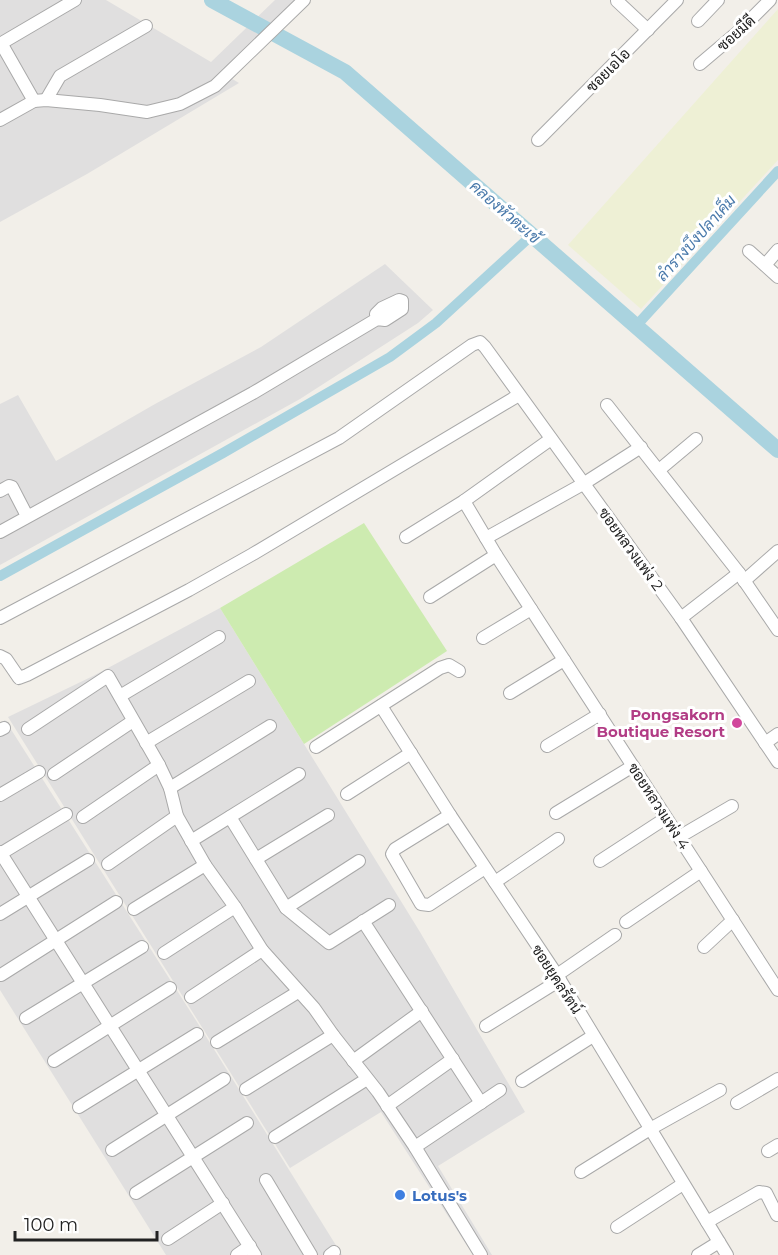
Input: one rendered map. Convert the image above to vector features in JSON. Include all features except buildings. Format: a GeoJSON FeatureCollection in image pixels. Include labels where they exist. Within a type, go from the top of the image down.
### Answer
{"type":"FeatureCollection","features":[{"type":"Feature","properties":{"kind":"street"},"geometry":{"type":"LineString","coordinates":[[75,0],[0,44],[40,100],[147,112],[180,104],[215,86],[304,0]]}},
{"type":"Feature","properties":{"kind":"street","name":"ซอยเอโอ"},"geometry":{"type":"LineString","coordinates":[[538,140],[677,0]]}},
{"type":"Feature","properties":{"kind":"street"},"geometry":{"type":"LineString","coordinates":[[698,21],[718,0]]}},
{"type":"Feature","properties":{"kind":"street","name":"ซอยมีดี"},"geometry":{"type":"LineString","coordinates":[[700,64],[740,31],[770,0]]}},
{"type":"Feature","properties":{"kind":"street"},"geometry":{"type":"LineString","coordinates":[[617,1],[648,30]]}},
{"type":"Feature","properties":{"kind":"street"},"geometry":{"type":"LineString","coordinates":[[0,120],[40,100],[60,76],[146,26]]}},
{"type":"Feature","properties":{"kind":"street"},"geometry":{"type":"LineString","coordinates":[[765,265],[778,250]]}},
{"type":"Feature","properties":{"kind":"street"},"geometry":{"type":"LineString","coordinates":[[749,251],[778,277]]}},
{"type":"Feature","properties":{"kind":"street"},"geometry":{"type":"LineString","coordinates":[[0,531],[253,393],[377,319]]}},
{"type":"Feature","properties":{"kind":"street","name":"ซอยหลวงแพ่ง 2"},"geometry":{"type":"LineString","coordinates":[[0,618],[339,438],[480,342],[681,618],[778,762]]}},
{"type":"Feature","properties":{"kind":"street"},"geometry":{"type":"LineString","coordinates":[[0,656],[6,659],[19,678],[27,675],[253,554],[519,395]]}},
{"type":"Feature","properties":{"kind":"street"},"geometry":{"type":"LineString","coordinates":[[607,405],[741,577],[778,630]]}},
{"type":"Feature","properties":{"kind":"street"},"geometry":{"type":"LineString","coordinates":[[406,537],[464,501],[550,439]]}},
{"type":"Feature","properties":{"kind":"street"},"geometry":{"type":"LineString","coordinates":[[659,470],[696,439]]}},
{"type":"Feature","properties":{"kind":"street"},"geometry":{"type":"LineString","coordinates":[[486,537],[583,484],[641,447]]}},
{"type":"Feature","properties":{"kind":"street"},"geometry":{"type":"LineString","coordinates":[[0,491],[9,486],[12,487],[27,516]]}},
{"type":"Feature","properties":{"kind":"street","name":"ซอยหลวงแพ่ง 4"},"geometry":{"type":"LineString","coordinates":[[464,501],[496,555],[778,990]]}},
{"type":"Feature","properties":{"kind":"street"},"geometry":{"type":"LineString","coordinates":[[681,618],[778,551]]}},
{"type":"Feature","properties":{"kind":"street"},"geometry":{"type":"LineString","coordinates":[[430,597],[496,555]]}},
{"type":"Feature","properties":{"kind":"street"},"geometry":{"type":"LineString","coordinates":[[483,638],[531,609]]}},
{"type":"Feature","properties":{"kind":"street"},"geometry":{"type":"LineString","coordinates":[[120,696],[219,637]]}},
{"type":"Feature","properties":{"kind":"street"},"geometry":{"type":"LineString","coordinates":[[510,693],[564,660]]}},
{"type":"Feature","properties":{"kind":"street"},"geometry":{"type":"LineString","coordinates":[[316,747],[446,666],[453,666],[459,671]]}},
{"type":"Feature","properties":{"kind":"street"},"geometry":{"type":"LineString","coordinates":[[28,729],[108,676],[159,765],[170,788],[177,816],[205,865],[262,950],[314,1008],[387,1106],[415,1147],[481,1255]]}},
{"type":"Feature","properties":{"kind":"street"},"geometry":{"type":"LineString","coordinates":[[146,743],[249,681]]}},
{"type":"Feature","properties":{"kind":"street","name":"ซอยยุคลรัตน์"},"geometry":{"type":"LineString","coordinates":[[381,706],[450,815],[558,977],[727,1255]]}},
{"type":"Feature","properties":{"kind":"street"},"geometry":{"type":"LineString","coordinates":[[547,746],[600,714]]}},
{"type":"Feature","properties":{"kind":"street"},"geometry":{"type":"LineString","coordinates":[[54,774],[133,721]]}},
{"type":"Feature","properties":{"kind":"street"},"geometry":{"type":"LineString","coordinates":[[170,788],[270,726]]}},
{"type":"Feature","properties":{"kind":"street"},"geometry":{"type":"LineString","coordinates":[[765,743],[778,734]]}},
{"type":"Feature","properties":{"kind":"street"},"geometry":{"type":"LineString","coordinates":[[346,794],[411,753]]}},
{"type":"Feature","properties":{"kind":"street"},"geometry":{"type":"LineString","coordinates":[[83,817],[159,765]]}},
{"type":"Feature","properties":{"kind":"street"},"geometry":{"type":"LineString","coordinates":[[556,813],[633,766]]}},
{"type":"Feature","properties":{"kind":"street"},"geometry":{"type":"LineString","coordinates":[[0,795],[39,772]]}},
{"type":"Feature","properties":{"kind":"street"},"geometry":{"type":"LineString","coordinates":[[191,841],[299,774]]}},
{"type":"Feature","properties":{"kind":"street"},"geometry":{"type":"LineString","coordinates":[[679,837],[732,806]]}},
{"type":"Feature","properties":{"kind":"street"},"geometry":{"type":"LineString","coordinates":[[66,814],[0,853],[253,1251],[237,1255]]}},
{"type":"Feature","properties":{"kind":"street"},"geometry":{"type":"LineString","coordinates":[[256,859],[328,815]]}},
{"type":"Feature","properties":{"kind":"street"},"geometry":{"type":"LineString","coordinates":[[450,815],[393,851],[393,857],[421,904],[429,905],[485,868]]}},
{"type":"Feature","properties":{"kind":"street"},"geometry":{"type":"LineString","coordinates":[[108,864],[177,816]]}},
{"type":"Feature","properties":{"kind":"street"},"geometry":{"type":"LineString","coordinates":[[230,817],[285,908],[329,943],[389,905]]}},
{"type":"Feature","properties":{"kind":"street"},"geometry":{"type":"LineString","coordinates":[[600,861],[666,818]]}},
{"type":"Feature","properties":{"kind":"street"},"geometry":{"type":"LineString","coordinates":[[495,882],[558,839]]}},
{"type":"Feature","properties":{"kind":"street"},"geometry":{"type":"LineString","coordinates":[[0,914],[88,860]]}},
{"type":"Feature","properties":{"kind":"street"},"geometry":{"type":"LineString","coordinates":[[285,908],[359,861]]}},
{"type":"Feature","properties":{"kind":"street"},"geometry":{"type":"LineString","coordinates":[[134,909],[205,865]]}},
{"type":"Feature","properties":{"kind":"street"},"geometry":{"type":"LineString","coordinates":[[626,922],[701,871]]}},
{"type":"Feature","properties":{"kind":"street"},"geometry":{"type":"LineString","coordinates":[[1,975],[116,902]]}},
{"type":"Feature","properties":{"kind":"street"},"geometry":{"type":"LineString","coordinates":[[164,954],[235,907]]}},
{"type":"Feature","properties":{"kind":"street"},"geometry":{"type":"LineString","coordinates":[[704,948],[733,920]]}},
{"type":"Feature","properties":{"kind":"street"},"geometry":{"type":"LineString","coordinates":[[363,921],[481,1103]]}},
{"type":"Feature","properties":{"kind":"street"},"geometry":{"type":"LineString","coordinates":[[486,1026],[615,935]]}},
{"type":"Feature","properties":{"kind":"street"},"geometry":{"type":"LineString","coordinates":[[26,1018],[142,947]]}},
{"type":"Feature","properties":{"kind":"street"},"geometry":{"type":"LineString","coordinates":[[191,997],[262,950]]}},
{"type":"Feature","properties":{"kind":"street"},"geometry":{"type":"LineString","coordinates":[[54,1061],[170,988]]}},
{"type":"Feature","properties":{"kind":"street"},"geometry":{"type":"LineString","coordinates":[[217,1042],[298,992]]}},
{"type":"Feature","properties":{"kind":"street"},"geometry":{"type":"LineString","coordinates":[[353,1061],[422,1011]]}},
{"type":"Feature","properties":{"kind":"street"},"geometry":{"type":"LineString","coordinates":[[79,1107],[197,1034]]}},
{"type":"Feature","properties":{"kind":"street"},"geometry":{"type":"LineString","coordinates":[[246,1089],[333,1035]]}},
{"type":"Feature","properties":{"kind":"street"},"geometry":{"type":"LineString","coordinates":[[522,1082],[593,1036]]}},
{"type":"Feature","properties":{"kind":"street"},"geometry":{"type":"LineString","coordinates":[[387,1106],[453,1059]]}},
{"type":"Feature","properties":{"kind":"street"},"geometry":{"type":"LineString","coordinates":[[112,1149],[224,1079]]}},
{"type":"Feature","properties":{"kind":"street"},"geometry":{"type":"LineString","coordinates":[[275,1137],[367,1079]]}},
{"type":"Feature","properties":{"kind":"street"},"geometry":{"type":"LineString","coordinates":[[737,1103],[778,1079]]}},
{"type":"Feature","properties":{"kind":"street"},"geometry":{"type":"LineString","coordinates":[[415,1147],[500,1090]]}},
{"type":"Feature","properties":{"kind":"street"},"geometry":{"type":"LineString","coordinates":[[581,1172],[650,1129],[720,1090]]}},
{"type":"Feature","properties":{"kind":"street"},"geometry":{"type":"LineString","coordinates":[[136,1193],[247,1123]]}},
{"type":"Feature","properties":{"kind":"street"},"geometry":{"type":"LineString","coordinates":[[266,1180],[311,1255]]}},
{"type":"Feature","properties":{"kind":"street"},"geometry":{"type":"LineString","coordinates":[[617,1227],[683,1184]]}},
{"type":"Feature","properties":{"kind":"street"},"geometry":{"type":"LineString","coordinates":[[707,1222],[759,1192],[766,1193],[777,1215]]}},
{"type":"Feature","properties":{"kind":"street"},"geometry":{"type":"LineString","coordinates":[[168,1239],[223,1203]]}},
{"type":"Feature","properties":{"kind":"street"},"geometry":{"type":"LineString","coordinates":[[698,1255],[719,1242]]}},
{"type":"Feature","properties":{"kind":"shaded area"},"geometry":{"type":"Polygon","coordinates":[[[0,0],[106,0],[211,62],[275,0],[307,0],[224,74],[239,83],[87,174],[0,222],[0,0]]]}},
{"type":"Feature","properties":{"kind":"shaded area"},"geometry":{"type":"Polygon","coordinates":[[[385,264],[433,310],[418,323],[300,399],[0,565],[0,404],[18,395],[56,461],[261,347],[385,264]]]}},
{"type":"Feature","properties":{"kind":"shaded area"},"geometry":{"type":"Polygon","coordinates":[[[220,608],[420,932],[525,1112],[438,1166],[492,1255],[473,1255],[381,1112],[290,1168],[8,717],[93,676],[220,608]]]}},
{"type":"Feature","properties":{"kind":"shaded area"},"geometry":{"type":"Polygon","coordinates":[[[5,720],[342,1255],[166,1255],[0,990],[0,724],[5,720]]]}},
{"type":"Feature","properties":{"kind":"green space"},"geometry":{"type":"Polygon","coordinates":[[[778,9],[778,160],[641,309],[568,245],[778,9]]]}},
{"type":"Feature","properties":{"kind":"green space"},"geometry":{"type":"Polygon","coordinates":[[[364,523],[447,651],[304,744],[220,608],[364,523]]]}},
{"type":"Feature","properties":{"kind":"waterway","name":"คลองหัวตะเข้"},"geometry":{"type":"LineString","coordinates":[[212,0],[345,72],[778,450]]}},
{"type":"Feature","properties":{"kind":"waterway","name":"ลำรางบึงปลาเค็ม"},"geometry":{"type":"LineString","coordinates":[[636,326],[778,171]]}},
{"type":"Feature","properties":{"kind":"waterway"},"geometry":{"type":"LineString","coordinates":[[0,576],[223,453],[390,357],[436,323],[532,235]]}},
{"type":"Feature","properties":{"kind":"place","name":"Pongsakorn Boutique Resort"},"geometry":{"type":"Point","coordinates":[737,723]}},
{"type":"Feature","properties":{"kind":"place","name":"Lotus's"},"geometry":{"type":"Point","coordinates":[400,1195]}}]}
